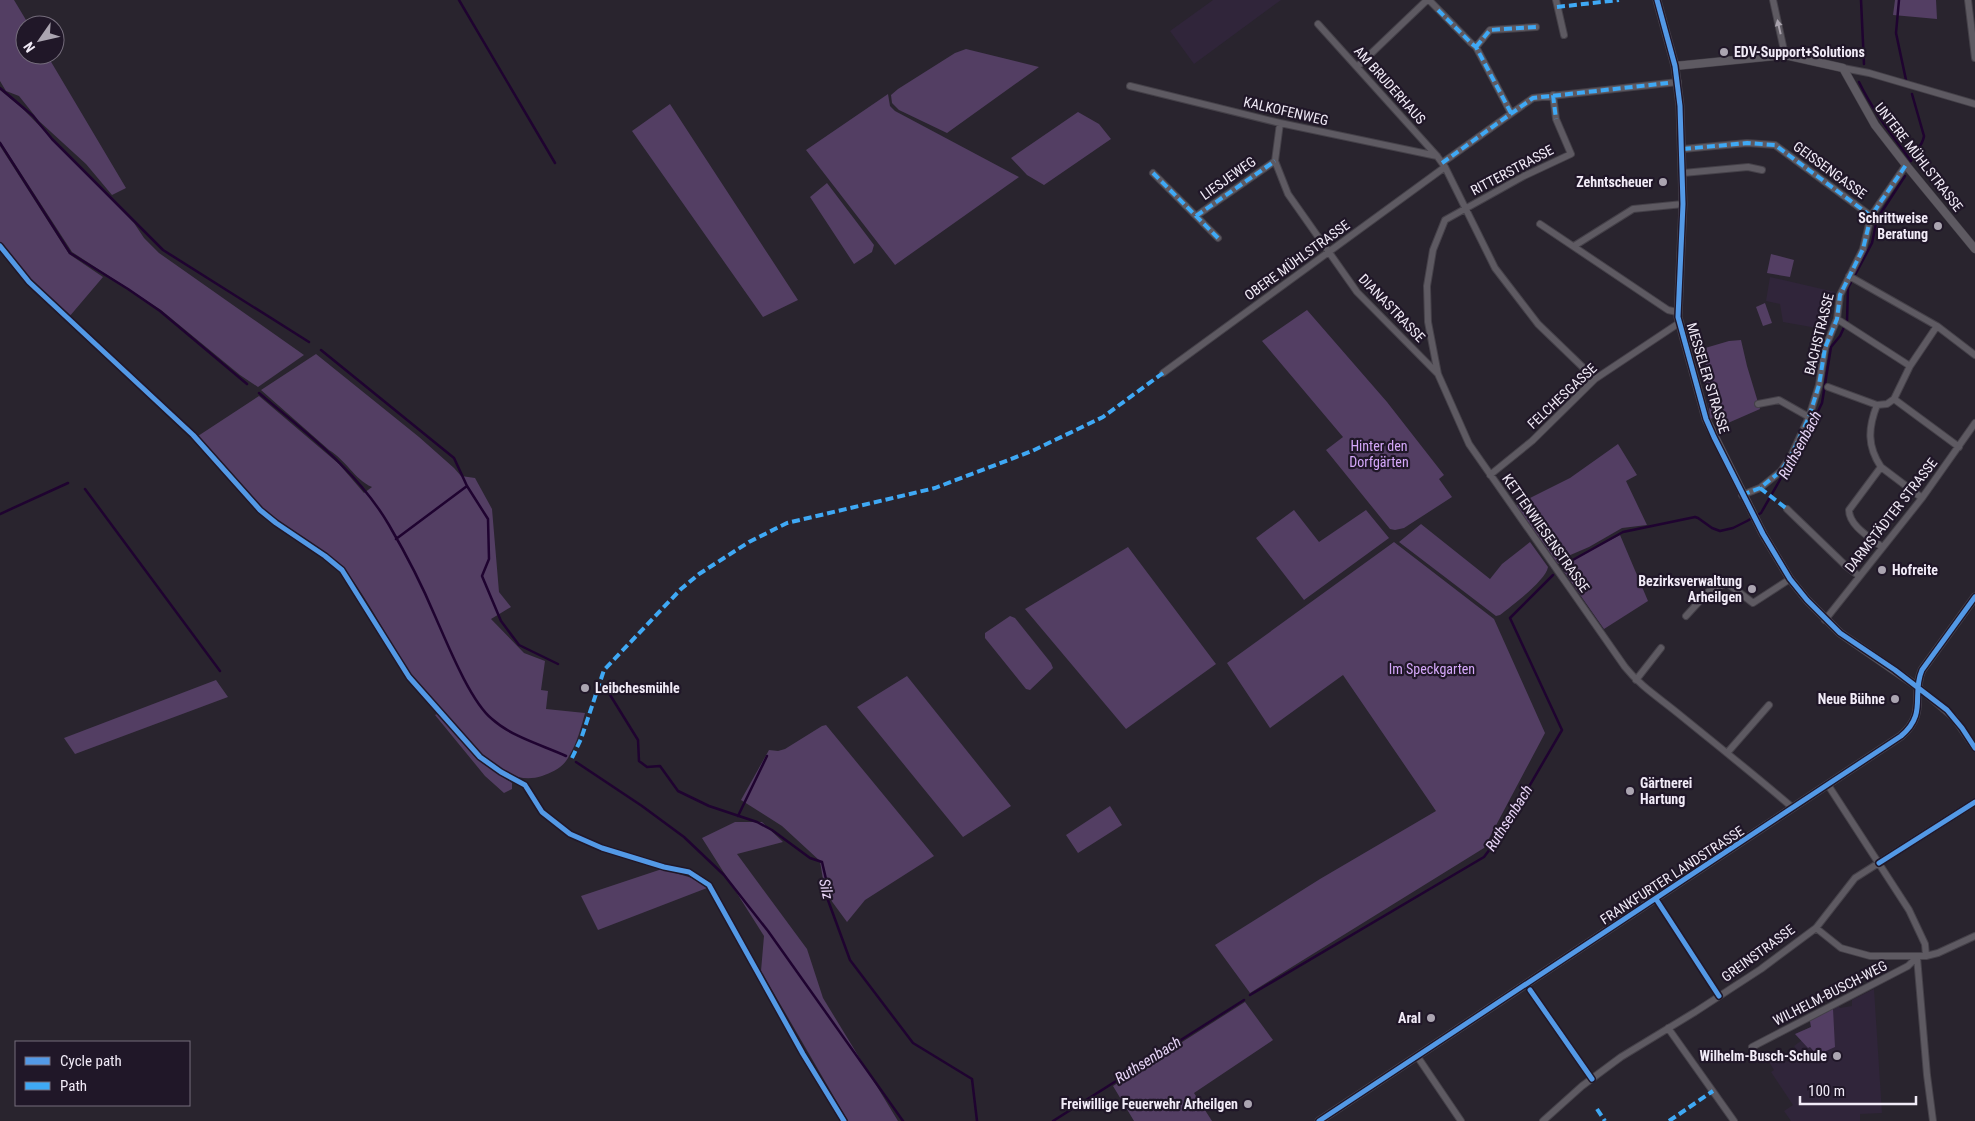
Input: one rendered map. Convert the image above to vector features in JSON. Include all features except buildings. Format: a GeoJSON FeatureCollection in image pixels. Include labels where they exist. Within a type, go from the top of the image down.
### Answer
{"type":"FeatureCollection","features":[{"type":"Feature","properties":{"kind":"street"},"geometry":{"type":"LineString","coordinates":[[1358,66],[1428,0],[1476,47],[1511,114]]}},
{"type":"Feature","properties":{"kind":"street"},"geometry":{"type":"LineString","coordinates":[[1556,0],[1564,35]]}},
{"type":"Feature","properties":{"kind":"street","name":"MESSELER STRASSE"},"geometry":{"type":"LineString","coordinates":[[1657,0],[1678,82],[1683,204],[1677,312],[1706,419],[1754,519],[1790,579],[1825,620],[1840,633],[1918,687]]}},
{"type":"Feature","properties":{"kind":"street"},"geometry":{"type":"LineString","coordinates":[[1773,0],[1785,55]]}},
{"type":"Feature","properties":{"kind":"street"},"geometry":{"type":"LineString","coordinates":[[1968,0],[1975,58]]}},
{"type":"Feature","properties":{"kind":"street","name":"AM BRUDERHAUS"},"geometry":{"type":"LineString","coordinates":[[1318,24],[1358,66],[1437,156],[1491,260],[1509,286],[1538,324],[1595,380]]}},
{"type":"Feature","properties":{"kind":"street"},"geometry":{"type":"LineString","coordinates":[[1476,47],[1490,30],[1536,26]]}},
{"type":"Feature","properties":{"kind":"street"},"geometry":{"type":"LineString","coordinates":[[1675,66],[1785,55],[1869,74],[1975,104]]}},
{"type":"Feature","properties":{"kind":"street","name":"UNTERE MÜHLSTRASSE"},"geometry":{"type":"LineString","coordinates":[[1843,68],[1867,113],[1906,165],[1974,247]]}},
{"type":"Feature","properties":{"kind":"street","name":"OBERE MÜHLSTRASSE"},"geometry":{"type":"LineString","coordinates":[[1163,373],[1328,253],[1533,98],[1678,82]]}},
{"type":"Feature","properties":{"kind":"street","name":"KALKOFENWEG"},"geometry":{"type":"LineString","coordinates":[[1130,86],[1280,123],[1437,156]]}},
{"type":"Feature","properties":{"kind":"street","name":"RITTERSTRASSE"},"geometry":{"type":"LineString","coordinates":[[1466,210],[1524,176],[1571,154],[1556,119],[1553,95]]}},
{"type":"Feature","properties":{"kind":"street","name":"DIANASTRASSE"},"geometry":{"type":"LineString","coordinates":[[1280,123],[1275,161],[1288,194],[1357,292],[1438,374]]}},
{"type":"Feature","properties":{"kind":"street","name":"GEISSENGASSE"},"geometry":{"type":"LineString","coordinates":[[1682,149],[1747,143],[1775,145],[1871,216]]}},
{"type":"Feature","properties":{"kind":"street","name":"LIESJEWEG"},"geometry":{"type":"LineString","coordinates":[[1196,216],[1275,161]]}},
{"type":"Feature","properties":{"kind":"street","name":"BACHSTRASSE"},"geometry":{"type":"LineString","coordinates":[[1742,496],[1760,488],[1781,471],[1791,456],[1809,417],[1819,385],[1825,348],[1837,319],[1840,295],[1863,249],[1871,216],[1906,165]]}},
{"type":"Feature","properties":{"kind":"street"},"geometry":{"type":"LineString","coordinates":[[1683,173],[1748,167],[1762,170]]}},
{"type":"Feature","properties":{"kind":"street","name":"LIESJEWEG"},"geometry":{"type":"LineString","coordinates":[[1153,173],[1218,238]]}},
{"type":"Feature","properties":{"kind":"street"},"geometry":{"type":"LineString","coordinates":[[1574,246],[1633,208],[1683,204]]}},
{"type":"Feature","properties":{"kind":"street","name":"KETTENWIESENSTRASSE"},"geometry":{"type":"LineString","coordinates":[[1466,210],[1445,220],[1433,250],[1427,286],[1428,322],[1438,374],[1469,444],[1636,680],[1793,808]]}},
{"type":"Feature","properties":{"kind":"street"},"geometry":{"type":"LineString","coordinates":[[1540,224],[1668,310],[1677,312]]}},
{"type":"Feature","properties":{"kind":"street"},"geometry":{"type":"LineString","coordinates":[[1849,276],[1937,326],[1975,355]]}},
{"type":"Feature","properties":{"kind":"street"},"geometry":{"type":"LineString","coordinates":[[1837,319],[1910,366]]}},
{"type":"Feature","properties":{"kind":"street","name":"FELCHESGASSE"},"geometry":{"type":"LineString","coordinates":[[1490,475],[1532,441],[1595,380],[1679,323]]}},
{"type":"Feature","properties":{"kind":"street"},"geometry":{"type":"LineString","coordinates":[[1828,387],[1877,405],[1887,404],[1894,399],[1910,366],[1937,326]]}},
{"type":"Feature","properties":{"kind":"street"},"geometry":{"type":"LineString","coordinates":[[1894,399],[1959,447]]}},
{"type":"Feature","properties":{"kind":"street"},"geometry":{"type":"LineString","coordinates":[[1758,404],[1779,400],[1809,417]]}},
{"type":"Feature","properties":{"kind":"street"},"geometry":{"type":"LineString","coordinates":[[1877,405],[1871,423],[1870,446],[1873,456],[1881,467],[1922,498]]}},
{"type":"Feature","properties":{"kind":"street","name":"DARMSTÄDTER STRASSE"},"geometry":{"type":"LineString","coordinates":[[1825,620],[1922,498],[1975,423]]}},
{"type":"Feature","properties":{"kind":"street"},"geometry":{"type":"LineString","coordinates":[[1881,467],[1849,510],[1849,515],[1856,526],[1882,547]]}},
{"type":"Feature","properties":{"kind":"street"},"geometry":{"type":"LineString","coordinates":[[1787,508],[1844,565],[1860,576]]}},
{"type":"Feature","properties":{"kind":"street"},"geometry":{"type":"LineString","coordinates":[[1686,616],[1708,592],[1727,583],[1752,603],[1790,579]]}},
{"type":"Feature","properties":{"kind":"street","name":"FRANKFURTER LANDSTRASSE"},"geometry":{"type":"LineString","coordinates":[[1319,1121],[1828,785],[1908,730],[1919,707],[1919,677],[1926,664],[1975,597]]}},
{"type":"Feature","properties":{"kind":"street"},"geometry":{"type":"LineString","coordinates":[[1636,680],[1662,648]]}},
{"type":"Feature","properties":{"kind":"street"},"geometry":{"type":"LineString","coordinates":[[1918,687],[1954,718],[1975,748]]}},
{"type":"Feature","properties":{"kind":"street"},"geometry":{"type":"LineString","coordinates":[[1727,753],[1769,705]]}},
{"type":"Feature","properties":{"kind":"street"},"geometry":{"type":"LineString","coordinates":[[1828,785],[1909,910],[1922,934],[1926,956]]}},
{"type":"Feature","properties":{"kind":"street","name":"GREINSTRASSE"},"geometry":{"type":"LineString","coordinates":[[1543,1121],[1582,1086],[1621,1057],[1761,969],[1816,928],[1855,878],[1975,802]]}},
{"type":"Feature","properties":{"kind":"street"},"geometry":{"type":"LineString","coordinates":[[1816,928],[1841,948],[1870,956],[1926,956],[1938,953],[1975,936]]}},
{"type":"Feature","properties":{"kind":"street"},"geometry":{"type":"LineString","coordinates":[[1917,957],[1926,1075],[1933,1121]]}},
{"type":"Feature","properties":{"kind":"street","name":"WILHELM-BUSCH-WEG"},"geometry":{"type":"LineString","coordinates":[[1752,1047],[1908,966],[1917,957]]}},
{"type":"Feature","properties":{"kind":"street"},"geometry":{"type":"LineString","coordinates":[[1668,1028],[1734,1121]]}},
{"type":"Feature","properties":{"kind":"street"},"geometry":{"type":"LineString","coordinates":[[1417,1056],[1460,1121]]}},
{"type":"Feature","properties":{"kind":"shaded area"},"geometry":{"type":"Polygon","coordinates":[[[1213,0],[1281,0],[1194,64],[1170,31],[1213,0]]]}},
{"type":"Feature","properties":{"kind":"shaded area"},"geometry":{"type":"Polygon","coordinates":[[[1770,277],[1835,292],[1828,330],[1783,322],[1780,304],[1766,301],[1770,277]]]}},
{"type":"Feature","properties":{"kind":"shaded area","name":"Wilhelm-Busch-Schule"},"geometry":{"type":"Polygon","coordinates":[[[1874,989],[1882,1113],[1860,1114],[1860,1121],[1791,1121],[1784,1111],[1793,1105],[1771,1072],[1774,1070],[1769,1062],[1781,1054],[1787,1062],[1799,1053],[1794,1046],[1802,1040],[1795,1034],[1811,1027],[1810,1021],[1839,1006],[1840,1008],[1852,1006],[1852,1000],[1874,989]]]}},
{"type":"Feature","properties":{"kind":"green space"},"geometry":{"type":"Polygon","coordinates":[[[0,0],[14,0],[23,15],[15,15],[15,65],[53,65],[126,188],[112,195],[86,164],[39,121],[19,96],[6,91],[0,81],[0,0]]]}},
{"type":"Feature","properties":{"kind":"green space"},"geometry":{"type":"Polygon","coordinates":[[[1895,0],[1936,0],[1937,19],[1893,15],[1895,0]]]}},
{"type":"Feature","properties":{"kind":"green space"},"geometry":{"type":"Polygon","coordinates":[[[966,49],[1039,67],[947,133],[899,110],[892,103],[891,95],[898,89],[955,53],[966,49]]]}},
{"type":"Feature","properties":{"kind":"green space"},"geometry":{"type":"Polygon","coordinates":[[[0,90],[22,108],[71,158],[134,223],[144,238],[159,253],[304,355],[258,387],[240,375],[161,310],[72,252],[0,141],[0,90]]]}},
{"type":"Feature","properties":{"kind":"green space"},"geometry":{"type":"Polygon","coordinates":[[[888,94],[890,106],[895,111],[1019,177],[895,265],[806,150],[888,94]]]}},
{"type":"Feature","properties":{"kind":"green space"},"geometry":{"type":"Polygon","coordinates":[[[670,104],[798,300],[763,317],[632,131],[670,104]]]}},
{"type":"Feature","properties":{"kind":"green space"},"geometry":{"type":"Polygon","coordinates":[[[1078,112],[1099,124],[1111,139],[1044,185],[1027,175],[1011,158],[1078,112]]]}},
{"type":"Feature","properties":{"kind":"green space"},"geometry":{"type":"Polygon","coordinates":[[[0,146],[69,254],[103,277],[69,317],[31,281],[0,243],[0,146]]]}},
{"type":"Feature","properties":{"kind":"green space"},"geometry":{"type":"Polygon","coordinates":[[[827,183],[874,245],[872,252],[854,264],[810,197],[827,183]]]}},
{"type":"Feature","properties":{"kind":"green space"},"geometry":{"type":"Polygon","coordinates":[[[1771,254],[1794,260],[1790,277],[1767,273],[1771,254]]]}},
{"type":"Feature","properties":{"kind":"green space"},"geometry":{"type":"Polygon","coordinates":[[[1765,303],[1772,323],[1763,326],[1756,307],[1765,303]]]}},
{"type":"Feature","properties":{"kind":"green space","name":"Hinter den Dorfgärten"},"geometry":{"type":"Polygon","coordinates":[[[1307,310],[1387,402],[1444,475],[1439,479],[1452,497],[1404,528],[1390,529],[1326,450],[1343,437],[1262,341],[1307,310]]]}},
{"type":"Feature","properties":{"kind":"green space"},"geometry":{"type":"Polygon","coordinates":[[[1741,340],[1760,409],[1728,423],[1724,415],[1710,419],[1708,396],[1702,374],[1707,371],[1707,366],[1704,362],[1699,362],[1695,351],[1729,341],[1741,340]]]}},
{"type":"Feature","properties":{"kind":"green space"},"geometry":{"type":"Polygon","coordinates":[[[316,354],[419,437],[461,476],[475,478],[492,509],[499,592],[511,607],[491,619],[524,653],[545,661],[541,690],[548,691],[546,709],[585,713],[572,751],[567,760],[554,771],[542,776],[529,778],[516,776],[504,772],[482,755],[437,707],[415,680],[363,595],[345,570],[335,560],[256,503],[233,479],[198,436],[259,396],[339,464],[364,493],[372,487],[360,479],[335,454],[261,390],[316,354]]]}},
{"type":"Feature","properties":{"kind":"green space"},"geometry":{"type":"Polygon","coordinates":[[[1618,444],[1637,475],[1626,481],[1647,525],[1622,528],[1589,547],[1568,556],[1558,564],[1516,505],[1570,478],[1618,444]]]}},
{"type":"Feature","properties":{"kind":"green space"},"geometry":{"type":"Polygon","coordinates":[[[1294,510],[1319,542],[1366,510],[1389,538],[1304,600],[1256,538],[1294,510]]]}},
{"type":"Feature","properties":{"kind":"green space"},"geometry":{"type":"Polygon","coordinates":[[[1421,524],[1490,579],[1502,564],[1530,542],[1548,567],[1541,579],[1528,592],[1500,615],[1496,616],[1399,542],[1421,524]]]}},
{"type":"Feature","properties":{"kind":"green space"},"geometry":{"type":"Polygon","coordinates":[[[1620,535],[1648,601],[1604,629],[1562,569],[1573,559],[1620,535]]]}},
{"type":"Feature","properties":{"kind":"green space","name":"Im Speckgarten"},"geometry":{"type":"Polygon","coordinates":[[[1394,542],[1494,619],[1545,733],[1484,848],[1250,993],[1215,945],[1320,879],[1436,811],[1343,675],[1270,728],[1227,663],[1394,542]]]}},
{"type":"Feature","properties":{"kind":"green space"},"geometry":{"type":"Polygon","coordinates":[[[1128,547],[1216,664],[1126,729],[1025,609],[1128,547]]]}},
{"type":"Feature","properties":{"kind":"green space"},"geometry":{"type":"Polygon","coordinates":[[[1010,616],[1015,618],[1053,668],[1030,690],[1026,689],[985,638],[985,633],[1010,616]]]}},
{"type":"Feature","properties":{"kind":"green space"},"geometry":{"type":"Polygon","coordinates":[[[907,676],[1011,806],[963,837],[857,707],[907,676]]]}},
{"type":"Feature","properties":{"kind":"green space"},"geometry":{"type":"Polygon","coordinates":[[[216,680],[228,697],[75,754],[64,738],[216,680]]]}},
{"type":"Feature","properties":{"kind":"green space"},"geometry":{"type":"Polygon","coordinates":[[[437,714],[481,762],[512,783],[512,789],[504,793],[485,776],[435,715],[437,714]]]}},
{"type":"Feature","properties":{"kind":"green space"},"geometry":{"type":"Polygon","coordinates":[[[826,725],[934,856],[865,900],[847,922],[825,892],[820,861],[782,826],[741,800],[769,750],[778,751],[785,749],[826,725]]]}},
{"type":"Feature","properties":{"kind":"green space"},"geometry":{"type":"Polygon","coordinates":[[[1110,806],[1122,825],[1078,853],[1066,835],[1110,806]]]}},
{"type":"Feature","properties":{"kind":"green space"},"geometry":{"type":"Polygon","coordinates":[[[735,822],[762,822],[783,842],[737,854],[807,949],[823,998],[898,1121],[848,1121],[761,971],[764,936],[702,838],[735,822]]]}},
{"type":"Feature","properties":{"kind":"green space"},"geometry":{"type":"Polygon","coordinates":[[[662,869],[692,878],[707,888],[598,930],[581,896],[662,869]]]}},
{"type":"Feature","properties":{"kind":"green space"},"geometry":{"type":"Polygon","coordinates":[[[1245,1002],[1273,1040],[1194,1093],[1212,1121],[1134,1121],[1113,1086],[1245,1002]]]}},
{"type":"Feature","properties":{"kind":"green space"},"geometry":{"type":"Polygon","coordinates":[[[1833,1009],[1835,1047],[1817,1055],[1795,1034],[1811,1027],[1810,1021],[1833,1009]]]}},
{"type":"Feature","properties":{"kind":"waterway"},"geometry":{"type":"LineString","coordinates":[[459,0],[555,163]]}},
{"type":"Feature","properties":{"kind":"waterway","name":"Ruthsenbach"},"geometry":{"type":"LineString","coordinates":[[1861,0],[1864,64]]}},
{"type":"Feature","properties":{"kind":"waterway"},"geometry":{"type":"LineString","coordinates":[[1899,0],[1896,33],[1906,80]]}},
{"type":"Feature","properties":{"kind":"waterway","name":"Ruthsenbach"},"geometry":{"type":"LineString","coordinates":[[1859,82],[1877,113],[1911,161]]}},
{"type":"Feature","properties":{"kind":"waterway"},"geometry":{"type":"LineString","coordinates":[[0,88],[33,116],[52,139],[163,250],[309,342]]}},
{"type":"Feature","properties":{"kind":"waterway"},"geometry":{"type":"LineString","coordinates":[[1911,161],[1924,136],[1912,94]]}},
{"type":"Feature","properties":{"kind":"waterway"},"geometry":{"type":"LineString","coordinates":[[0,143],[70,253],[160,311],[247,384]]}},
{"type":"Feature","properties":{"kind":"waterway","name":"Ruthsenbach"},"geometry":{"type":"LineString","coordinates":[[1562,566],[1623,532],[1695,517],[1720,531],[1733,528],[1761,513],[1797,455],[1822,403],[1831,347],[1840,336],[1847,321],[1848,288],[1872,243],[1877,219],[1905,176]]}},
{"type":"Feature","properties":{"kind":"waterway"},"geometry":{"type":"LineString","coordinates":[[321,350],[454,458],[467,486],[488,519],[489,559],[482,576],[501,621],[519,645],[558,664]]}},
{"type":"Feature","properties":{"kind":"waterway"},"geometry":{"type":"LineString","coordinates":[[259,393],[330,453],[376,505],[408,558],[467,686],[484,711],[509,731],[566,756]]}},
{"type":"Feature","properties":{"kind":"waterway"},"geometry":{"type":"LineString","coordinates":[[0,514],[68,483]]}},
{"type":"Feature","properties":{"kind":"waterway"},"geometry":{"type":"LineString","coordinates":[[396,539],[467,486]]}},
{"type":"Feature","properties":{"kind":"waterway"},"geometry":{"type":"LineString","coordinates":[[85,489],[220,671]]}},
{"type":"Feature","properties":{"kind":"waterway","name":"Ruthsenbach"},"geometry":{"type":"LineString","coordinates":[[1250,995],[1484,857],[1502,833],[1562,730],[1510,618],[1553,575]]}},
{"type":"Feature","properties":{"kind":"waterway","name":"Silz"},"geometry":{"type":"LineString","coordinates":[[607,690],[638,740],[639,761],[647,767],[660,766],[678,791],[709,806],[757,822],[772,830],[810,858],[822,862],[826,879],[825,892],[850,960],[913,1043],[972,1079],[977,1121]]}},
{"type":"Feature","properties":{"kind":"waterway"},"geometry":{"type":"LineString","coordinates":[[738,816],[767,756]]}},
{"type":"Feature","properties":{"kind":"waterway"},"geometry":{"type":"LineString","coordinates":[[576,762],[642,806],[684,837],[724,875],[768,931],[903,1121]]}},
{"type":"Feature","properties":{"kind":"waterway","name":"Ruthsenbach"},"geometry":{"type":"LineString","coordinates":[[1053,1121],[1244,1000]]}},
{"type":"Feature","properties":{"kind":"tram line"},"geometry":{"type":"LineString","coordinates":[[1315,1121],[1900,735],[1908,727],[1915,711],[1918,679],[1921,670],[1975,594]]}},
{"type":"Feature","properties":{"kind":"marked path"},"geometry":{"type":"LineString","coordinates":[[1557,7],[1619,0]]}},
{"type":"Feature","properties":{"kind":"marked path"},"geometry":{"type":"LineString","coordinates":[[1438,10],[1476,47],[1511,113]]}},
{"type":"Feature","properties":{"kind":"marked path"},"geometry":{"type":"LineString","coordinates":[[1476,47],[1490,30],[1536,27]]}},
{"type":"Feature","properties":{"kind":"marked path"},"geometry":{"type":"LineString","coordinates":[[1442,163],[1533,98],[1668,83]]}},
{"type":"Feature","properties":{"kind":"marked path"},"geometry":{"type":"LineString","coordinates":[[1553,95],[1556,119]]}},
{"type":"Feature","properties":{"kind":"marked path"},"geometry":{"type":"LineString","coordinates":[[1683,149],[1747,143],[1775,145],[1871,216]]}},
{"type":"Feature","properties":{"kind":"marked path"},"geometry":{"type":"LineString","coordinates":[[1196,216],[1275,161]]}},
{"type":"Feature","properties":{"kind":"marked path"},"geometry":{"type":"LineString","coordinates":[[1742,495],[1760,488],[1781,471],[1791,456],[1809,417],[1819,385],[1825,348],[1837,319],[1840,295],[1863,249],[1871,216],[1906,165]]}},
{"type":"Feature","properties":{"kind":"marked path"},"geometry":{"type":"LineString","coordinates":[[1153,173],[1218,238]]}},
{"type":"Feature","properties":{"kind":"marked path"},"geometry":{"type":"LineString","coordinates":[[572,758],[581,739],[604,670],[681,589],[699,574],[749,542],[787,523],[935,488],[1032,451],[1103,417],[1163,373]]}},
{"type":"Feature","properties":{"kind":"marked path"},"geometry":{"type":"LineString","coordinates":[[1760,488],[1787,509]]}},
{"type":"Feature","properties":{"kind":"marked path"},"geometry":{"type":"LineString","coordinates":[[1669,1121],[1713,1091]]}},
{"type":"Feature","properties":{"kind":"marked path"},"geometry":{"type":"LineString","coordinates":[[1597,1109],[1605,1121]]}},
{"type":"Feature","properties":{"kind":"cycle path"},"geometry":{"type":"LineString","coordinates":[[1657,0],[1675,66],[1680,106],[1683,204],[1678,317],[1706,419],[1763,534],[1790,579],[1807,600],[1840,633],[1895,670],[1947,710],[1975,748]]}},
{"type":"Feature","properties":{"kind":"cycle path"},"geometry":{"type":"LineString","coordinates":[[0,246],[29,282],[193,435],[260,510],[342,570],[409,677],[480,757],[501,772],[525,785],[542,812],[570,834],[602,848],[664,867],[689,872],[709,885],[803,1054],[844,1121]]}},
{"type":"Feature","properties":{"kind":"cycle path"},"geometry":{"type":"LineString","coordinates":[[1319,1121],[1901,736],[1909,728],[1917,712],[1919,679],[1922,670],[1975,597]]}},
{"type":"Feature","properties":{"kind":"cycle path"},"geometry":{"type":"LineString","coordinates":[[1879,863],[1975,802]]}},
{"type":"Feature","properties":{"kind":"cycle path"},"geometry":{"type":"LineString","coordinates":[[1656,899],[1719,996]]}},
{"type":"Feature","properties":{"kind":"cycle path"},"geometry":{"type":"LineString","coordinates":[[1530,990],[1592,1079]]}},
{"type":"Feature","properties":{"kind":"place","name":"EDV-Support+Solutions"},"geometry":{"type":"Point","coordinates":[1724,52]}},
{"type":"Feature","properties":{"kind":"place","name":"Zehntscheuer"},"geometry":{"type":"Point","coordinates":[1663,182]}},
{"type":"Feature","properties":{"kind":"place","name":"Schrittweise Beratung"},"geometry":{"type":"Point","coordinates":[1938,226]}},
{"type":"Feature","properties":{"kind":"place","name":"Hofreite"},"geometry":{"type":"Point","coordinates":[1882,570]}},
{"type":"Feature","properties":{"kind":"place","name":"Bezirksverwaltung Arheilgen"},"geometry":{"type":"Point","coordinates":[1752,589]}},
{"type":"Feature","properties":{"kind":"place","name":"Leibchesmühle"},"geometry":{"type":"Point","coordinates":[585,688]}},
{"type":"Feature","properties":{"kind":"place","name":"Neue Bühne"},"geometry":{"type":"Point","coordinates":[1895,699]}},
{"type":"Feature","properties":{"kind":"place","name":"Gärtnerei Hartung"},"geometry":{"type":"Point","coordinates":[1630,791]}},
{"type":"Feature","properties":{"kind":"place","name":"Aral"},"geometry":{"type":"Point","coordinates":[1431,1018]}},
{"type":"Feature","properties":{"kind":"place","name":"Wilhelm-Busch-Schule"},"geometry":{"type":"Point","coordinates":[1837,1056]}},
{"type":"Feature","properties":{"kind":"place","name":"Freiwillige Feuerwehr Arheilgen"},"geometry":{"type":"Point","coordinates":[1248,1104]}}]}
